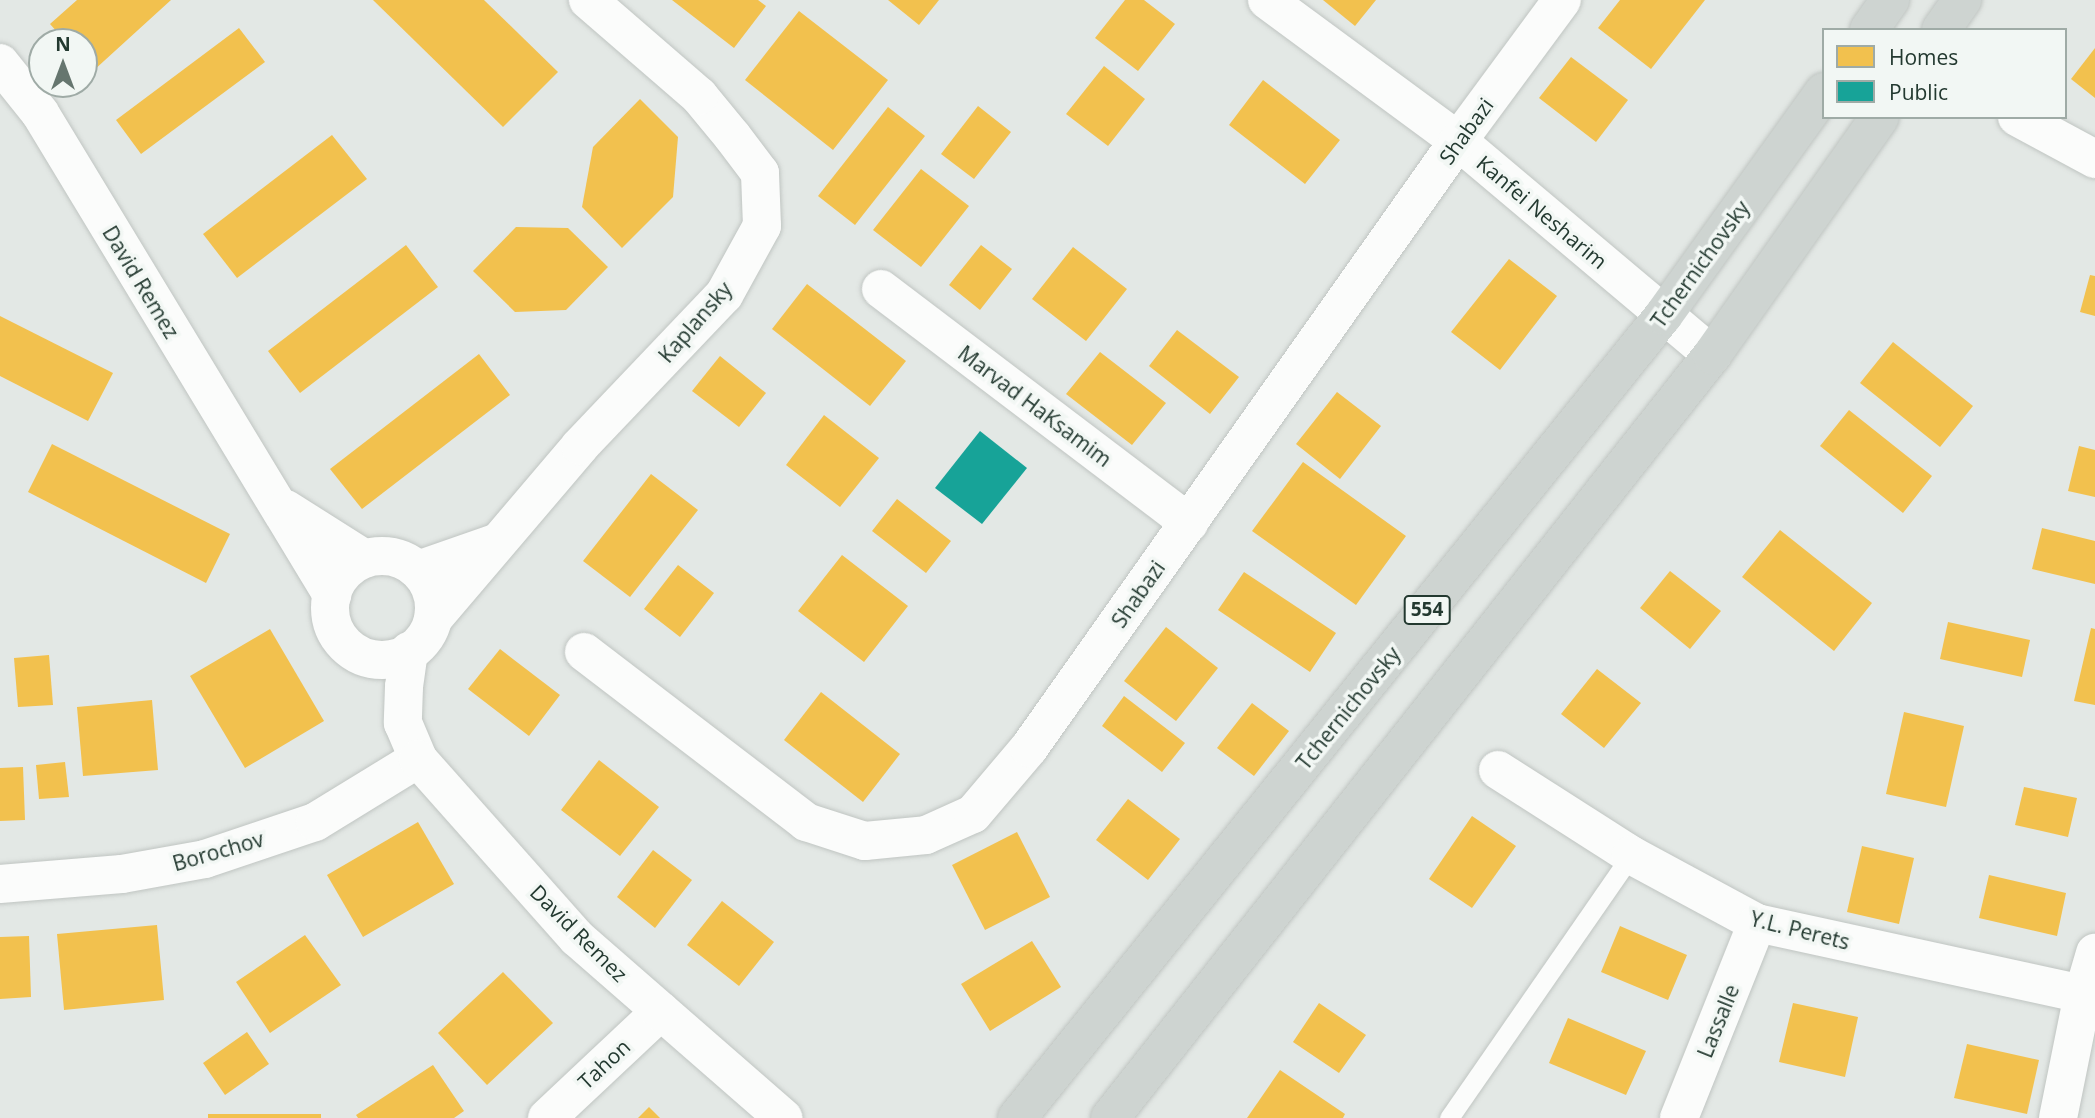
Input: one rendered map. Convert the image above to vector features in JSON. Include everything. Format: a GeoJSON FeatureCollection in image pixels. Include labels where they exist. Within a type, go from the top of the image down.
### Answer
{"type":"FeatureCollection","features":[{"type":"Feature","properties":{"kind":"main road"},"geometry":{"type":"LineString","coordinates":[[1869,28],[1890,0]]}},
{"type":"Feature","properties":{"kind":"main road"},"geometry":{"type":"LineString","coordinates":[[1942,28],[1962,0]]}},
{"type":"Feature","properties":{"kind":"main road","name":"Tchernichovsky"},"geometry":{"type":"LineString","coordinates":[[1017,1118],[1663,316],[1822,95]]}},
{"type":"Feature","properties":{"kind":"main road"},"geometry":{"type":"LineString","coordinates":[[1110,1118],[1712,355],[1879,119]]}},
{"type":"Feature","properties":{"kind":"street","name":"Kaplansky"},"geometry":{"type":"LineString","coordinates":[[433,619],[503,540],[580,446],[724,295],[762,226],[760,173],[732,136],[699,96],[588,0]]}},
{"type":"Feature","properties":{"kind":"street","name":"Kanfei Nesharim"},"geometry":{"type":"LineString","coordinates":[[1266,0],[1458,141],[1712,355]]}},
{"type":"Feature","properties":{"kind":"street","name":"Shabazi"},"geometry":{"type":"LineString","coordinates":[[584,652],[806,822],[865,841],[926,835],[973,814],[1029,748],[1458,141],[1562,0]]}},
{"type":"Feature","properties":{"kind":"street","name":"David Remez"},"geometry":{"type":"LineString","coordinates":[[0,63],[40,113],[332,595]]}},
{"type":"Feature","properties":{"kind":"street"},"geometry":{"type":"LineString","coordinates":[[2021,119],[2095,159]]}},
{"type":"Feature","properties":{"kind":"street","name":"Marvad HaKsamim"},"geometry":{"type":"LineString","coordinates":[[881,289],[1189,523]]}},
{"type":"Feature","properties":{"kind":"street","name":"David Remez"},"geometry":{"type":"LineString","coordinates":[[278,504],[365,559]]}},
{"type":"Feature","properties":{"kind":"street","name":"Kaplansky"},"geometry":{"type":"LineString","coordinates":[[418,570],[448,562],[503,540]]}},
{"type":"Feature","properties":{"kind":"street"},"geometry":{"type":"LineString","coordinates":[[390,557],[404,561],[418,570],[431,592],[433,619],[425,637],[409,651],[399,657],[383,660],[361,655],[339,639],[332,624],[332,595],[342,574],[365,559],[390,557]]}},
{"type":"Feature","properties":{"kind":"street","name":"David Remez"},"geometry":{"type":"LineString","coordinates":[[403,723],[409,651]]}},
{"type":"Feature","properties":{"kind":"street","name":"David Remez"},"geometry":{"type":"LineString","coordinates":[[361,655],[381,701],[403,723],[418,759],[577,937],[783,1118]]}},
{"type":"Feature","properties":{"kind":"street","name":"Borochov"},"geometry":{"type":"LineString","coordinates":[[0,884],[122,874],[205,859],[315,822],[418,759]]}},
{"type":"Feature","properties":{"kind":"street","name":"Y.L. Perets"},"geometry":{"type":"LineString","coordinates":[[1498,770],[1631,855],[1758,923],[2089,996]]}},
{"type":"Feature","properties":{"kind":"street","name":"Lassalle"},"geometry":{"type":"LineString","coordinates":[[1679,1118],[1758,923]]}},
{"type":"Feature","properties":{"kind":"street"},"geometry":{"type":"LineString","coordinates":[[2058,1118],[2089,996],[2095,953]]}},
{"type":"Feature","properties":{"kind":"street","name":"Tahon"},"geometry":{"type":"LineString","coordinates":[[547,1118],[661,1011]]}},
{"type":"Feature","properties":{"kind":"lane"},"geometry":{"type":"LineString","coordinates":[[1449,1118],[1631,855]]}},
{"type":"Feature","properties":{"kind":"building: Homes"},"geometry":{"type":"Polygon","coordinates":[[[77,0],[171,0],[98,66],[98,28],[54,28],[50,24],[77,0]]]}},
{"type":"Feature","properties":{"kind":"building: Homes"},"geometry":{"type":"Polygon","coordinates":[[[373,0],[484,0],[558,72],[503,127],[373,0]]]}},
{"type":"Feature","properties":{"kind":"building: Homes"},"geometry":{"type":"Polygon","coordinates":[[[672,0],[758,0],[766,6],[734,48],[672,0]]]}},
{"type":"Feature","properties":{"kind":"building: Homes"},"geometry":{"type":"Polygon","coordinates":[[[888,0],[939,0],[919,25],[888,0]]]}},
{"type":"Feature","properties":{"kind":"building: Homes"},"geometry":{"type":"Polygon","coordinates":[[[1125,0],[1144,0],[1175,24],[1138,71],[1095,38],[1125,0]]]}},
{"type":"Feature","properties":{"kind":"building: Homes"},"geometry":{"type":"Polygon","coordinates":[[[1323,0],[1376,0],[1355,26],[1323,0]]]}},
{"type":"Feature","properties":{"kind":"building: Homes"},"geometry":{"type":"Polygon","coordinates":[[[1620,0],[1705,0],[1651,69],[1598,28],[1620,0]]]}},
{"type":"Feature","properties":{"kind":"building: Homes"},"geometry":{"type":"Polygon","coordinates":[[[799,11],[888,80],[833,150],[745,80],[799,11]]]}},
{"type":"Feature","properties":{"kind":"building: Homes"},"geometry":{"type":"Polygon","coordinates":[[[239,28],[265,62],[141,154],[116,120],[239,28]]]}},
{"type":"Feature","properties":{"kind":"building: Homes"},"geometry":{"type":"Polygon","coordinates":[[[2095,48],[2095,98],[2071,79],[2095,48]]]}},
{"type":"Feature","properties":{"kind":"building: Homes"},"geometry":{"type":"Polygon","coordinates":[[[1571,57],[1628,100],[1596,142],[1539,98],[1571,57]]]}},
{"type":"Feature","properties":{"kind":"building: Homes"},"geometry":{"type":"Polygon","coordinates":[[[1104,66],[1145,99],[1108,146],[1066,114],[1104,66]]]}},
{"type":"Feature","properties":{"kind":"building: Homes"},"geometry":{"type":"Polygon","coordinates":[[[1263,80],[1340,140],[1305,184],[1229,125],[1263,80]]]}},
{"type":"Feature","properties":{"kind":"building: Homes"},"geometry":{"type":"Polygon","coordinates":[[[640,99],[678,137],[673,197],[622,248],[582,207],[593,147],[640,99]]]}},
{"type":"Feature","properties":{"kind":"building: Homes"},"geometry":{"type":"Polygon","coordinates":[[[978,106],[1011,132],[974,179],[941,154],[978,106]]]}},
{"type":"Feature","properties":{"kind":"building: Homes"},"geometry":{"type":"Polygon","coordinates":[[[888,107],[925,136],[855,225],[818,196],[888,107]]]}},
{"type":"Feature","properties":{"kind":"building: Homes"},"geometry":{"type":"Polygon","coordinates":[[[332,135],[367,179],[237,278],[203,234],[332,135]]]}},
{"type":"Feature","properties":{"kind":"building: Homes"},"geometry":{"type":"Polygon","coordinates":[[[921,169],[969,206],[921,267],[873,230],[921,169]]]}},
{"type":"Feature","properties":{"kind":"building: Homes"},"geometry":{"type":"Polygon","coordinates":[[[516,227],[568,228],[608,267],[566,310],[515,312],[473,271],[516,227]]]}},
{"type":"Feature","properties":{"kind":"building: Homes"},"geometry":{"type":"Polygon","coordinates":[[[406,245],[438,287],[300,393],[268,351],[406,245]]]}},
{"type":"Feature","properties":{"kind":"building: Homes"},"geometry":{"type":"Polygon","coordinates":[[[981,245],[1012,269],[980,310],[949,285],[981,245]]]}},
{"type":"Feature","properties":{"kind":"building: Homes"},"geometry":{"type":"Polygon","coordinates":[[[1073,247],[1127,289],[1086,341],[1032,299],[1073,247]]]}},
{"type":"Feature","properties":{"kind":"building: Homes"},"geometry":{"type":"Polygon","coordinates":[[[1509,259],[1557,296],[1500,370],[1451,332],[1509,259]]]}},
{"type":"Feature","properties":{"kind":"building: Homes"},"geometry":{"type":"Polygon","coordinates":[[[2090,275],[2095,276],[2095,316],[2080,312],[2090,275]]]}},
{"type":"Feature","properties":{"kind":"building: Homes"},"geometry":{"type":"Polygon","coordinates":[[[807,284],[906,361],[870,406],[772,329],[807,284]]]}},
{"type":"Feature","properties":{"kind":"building: Homes"},"geometry":{"type":"Polygon","coordinates":[[[0,316],[113,373],[88,421],[0,376],[0,316]]]}},
{"type":"Feature","properties":{"kind":"building: Homes"},"geometry":{"type":"Polygon","coordinates":[[[1177,330],[1239,377],[1210,414],[1149,366],[1177,330]]]}},
{"type":"Feature","properties":{"kind":"building: Homes"},"geometry":{"type":"Polygon","coordinates":[[[1893,342],[1973,406],[1940,447],[1860,383],[1893,342]]]}},
{"type":"Feature","properties":{"kind":"building: Homes"},"geometry":{"type":"Polygon","coordinates":[[[1100,352],[1166,403],[1132,445],[1066,394],[1100,352]]]}},
{"type":"Feature","properties":{"kind":"building: Homes"},"geometry":{"type":"Polygon","coordinates":[[[479,354],[510,395],[362,509],[330,469],[479,354]]]}},
{"type":"Feature","properties":{"kind":"building: Homes"},"geometry":{"type":"Polygon","coordinates":[[[720,356],[766,393],[739,427],[692,391],[720,356]]]}},
{"type":"Feature","properties":{"kind":"building: Homes"},"geometry":{"type":"Polygon","coordinates":[[[1337,392],[1381,426],[1340,479],[1296,444],[1337,392]]]}},
{"type":"Feature","properties":{"kind":"building: Homes"},"geometry":{"type":"Polygon","coordinates":[[[1849,410],[1932,476],[1903,513],[1820,446],[1849,410]]]}},
{"type":"Feature","properties":{"kind":"building: Homes"},"geometry":{"type":"Polygon","coordinates":[[[824,415],[879,458],[840,507],[786,465],[824,415]]]}},
{"type":"Feature","properties":{"kind":"building: Homes"},"geometry":{"type":"Polygon","coordinates":[[[52,444],[230,534],[206,583],[28,492],[52,444]]]}},
{"type":"Feature","properties":{"kind":"building: Homes"},"geometry":{"type":"Polygon","coordinates":[[[2079,446],[2095,450],[2095,497],[2068,491],[2079,446]]]}},
{"type":"Feature","properties":{"kind":"building: Homes"},"geometry":{"type":"Polygon","coordinates":[[[1303,462],[1406,536],[1356,605],[1252,531],[1303,462]]]}},
{"type":"Feature","properties":{"kind":"building: Homes"},"geometry":{"type":"Polygon","coordinates":[[[651,474],[698,510],[630,597],[583,561],[651,474]]]}},
{"type":"Feature","properties":{"kind":"building: Homes"},"geometry":{"type":"Polygon","coordinates":[[[897,499],[951,541],[926,573],[872,531],[897,499]]]}},
{"type":"Feature","properties":{"kind":"building: Homes"},"geometry":{"type":"Polygon","coordinates":[[[2042,528],[2095,541],[2095,584],[2032,569],[2042,528]]]}},
{"type":"Feature","properties":{"kind":"building: Homes"},"geometry":{"type":"Polygon","coordinates":[[[1780,530],[1872,603],[1834,651],[1742,577],[1780,530]]]}},
{"type":"Feature","properties":{"kind":"building: Homes"},"geometry":{"type":"Polygon","coordinates":[[[842,555],[908,606],[864,662],[798,611],[842,555]]]}},
{"type":"Feature","properties":{"kind":"building: Homes"},"geometry":{"type":"Polygon","coordinates":[[[678,565],[714,593],[680,637],[644,609],[678,565]]]}},
{"type":"Feature","properties":{"kind":"building: Homes"},"geometry":{"type":"Polygon","coordinates":[[[1670,571],[1721,611],[1690,649],[1640,608],[1670,571]]]}},
{"type":"Feature","properties":{"kind":"building: Homes"},"geometry":{"type":"Polygon","coordinates":[[[1244,572],[1336,633],[1310,672],[1218,610],[1244,572]]]}},
{"type":"Feature","properties":{"kind":"building: Homes"},"geometry":{"type":"Polygon","coordinates":[[[1948,622],[2030,640],[2022,677],[1940,659],[1948,622]]]}},
{"type":"Feature","properties":{"kind":"building: Homes"},"geometry":{"type":"Polygon","coordinates":[[[1166,627],[1218,668],[1176,721],[1124,681],[1166,627]]]}},
{"type":"Feature","properties":{"kind":"building: Homes"},"geometry":{"type":"Polygon","coordinates":[[[2091,628],[2095,629],[2095,705],[2074,701],[2091,628]]]}},
{"type":"Feature","properties":{"kind":"building: Homes"},"geometry":{"type":"Polygon","coordinates":[[[270,629],[324,721],[245,768],[190,676],[270,629]]]}},
{"type":"Feature","properties":{"kind":"building: Homes"},"geometry":{"type":"Polygon","coordinates":[[[500,649],[560,695],[529,736],[468,689],[500,649]]]}},
{"type":"Feature","properties":{"kind":"building: Homes"},"geometry":{"type":"Polygon","coordinates":[[[49,655],[53,705],[18,707],[14,658],[49,655]]]}},
{"type":"Feature","properties":{"kind":"building: Homes"},"geometry":{"type":"Polygon","coordinates":[[[1597,669],[1641,703],[1604,748],[1561,714],[1597,669]]]}},
{"type":"Feature","properties":{"kind":"building: Homes"},"geometry":{"type":"Polygon","coordinates":[[[821,692],[900,754],[863,802],[784,740],[821,692]]]}},
{"type":"Feature","properties":{"kind":"building: Homes"},"geometry":{"type":"Polygon","coordinates":[[[1124,696],[1185,743],[1162,772],[1102,726],[1124,696]]]}},
{"type":"Feature","properties":{"kind":"building: Homes"},"geometry":{"type":"Polygon","coordinates":[[[152,700],[158,770],[83,776],[77,707],[152,700]]]}},
{"type":"Feature","properties":{"kind":"building: Homes"},"geometry":{"type":"Polygon","coordinates":[[[1252,703],[1289,731],[1254,776],[1217,748],[1252,703]]]}},
{"type":"Feature","properties":{"kind":"building: Homes"},"geometry":{"type":"Polygon","coordinates":[[[1904,712],[1964,726],[1946,807],[1886,794],[1904,712]]]}},
{"type":"Feature","properties":{"kind":"building: Homes"},"geometry":{"type":"Polygon","coordinates":[[[599,760],[659,807],[620,856],[561,810],[599,760]]]}},
{"type":"Feature","properties":{"kind":"building: Homes"},"geometry":{"type":"Polygon","coordinates":[[[65,762],[69,797],[39,799],[36,765],[65,762]]]}},
{"type":"Feature","properties":{"kind":"building: Homes"},"geometry":{"type":"Polygon","coordinates":[[[23,767],[25,820],[0,821],[0,768],[23,767]]]}},
{"type":"Feature","properties":{"kind":"building: Homes"},"geometry":{"type":"Polygon","coordinates":[[[2024,787],[2077,798],[2068,837],[2015,825],[2024,787]]]}},
{"type":"Feature","properties":{"kind":"building: Homes"},"geometry":{"type":"Polygon","coordinates":[[[1128,799],[1180,839],[1148,880],[1096,840],[1128,799]]]}},
{"type":"Feature","properties":{"kind":"building: Homes"},"geometry":{"type":"Polygon","coordinates":[[[1472,816],[1516,846],[1472,908],[1429,879],[1472,816]]]}},
{"type":"Feature","properties":{"kind":"building: Homes"},"geometry":{"type":"Polygon","coordinates":[[[418,822],[454,884],[363,937],[327,875],[418,822]]]}},
{"type":"Feature","properties":{"kind":"building: Homes"},"geometry":{"type":"Polygon","coordinates":[[[1017,832],[1050,897],[985,930],[952,865],[1017,832]]]}},
{"type":"Feature","properties":{"kind":"building: Homes"},"geometry":{"type":"Polygon","coordinates":[[[1862,846],[1914,858],[1899,924],[1847,912],[1862,846]]]}},
{"type":"Feature","properties":{"kind":"building: Homes"},"geometry":{"type":"Polygon","coordinates":[[[653,850],[692,880],[655,928],[617,897],[653,850]]]}},
{"type":"Feature","properties":{"kind":"building: Homes"},"geometry":{"type":"Polygon","coordinates":[[[1989,875],[2066,893],[2057,936],[1979,918],[1989,875]]]}},
{"type":"Feature","properties":{"kind":"building: Homes"},"geometry":{"type":"Polygon","coordinates":[[[722,901],[774,942],[739,986],[687,945],[722,901]]]}},
{"type":"Feature","properties":{"kind":"building: Homes"},"geometry":{"type":"Polygon","coordinates":[[[157,925],[164,1000],[64,1010],[57,934],[157,925]]]}},
{"type":"Feature","properties":{"kind":"building: Homes"},"geometry":{"type":"Polygon","coordinates":[[[1620,926],[1687,955],[1668,1000],[1601,972],[1620,926]]]}},
{"type":"Feature","properties":{"kind":"building: Homes"},"geometry":{"type":"Polygon","coordinates":[[[305,935],[341,985],[270,1033],[236,982],[305,935]]]}},
{"type":"Feature","properties":{"kind":"building: Homes"},"geometry":{"type":"Polygon","coordinates":[[[29,936],[31,997],[0,999],[0,937],[29,936]]]}},
{"type":"Feature","properties":{"kind":"building: Homes"},"geometry":{"type":"Polygon","coordinates":[[[1032,941],[1061,987],[990,1031],[961,984],[1032,941]]]}},
{"type":"Feature","properties":{"kind":"building: Homes"},"geometry":{"type":"Polygon","coordinates":[[[503,972],[553,1023],[487,1085],[438,1033],[503,972]]]}},
{"type":"Feature","properties":{"kind":"building: Homes"},"geometry":{"type":"Polygon","coordinates":[[[1319,1003],[1366,1035],[1339,1073],[1293,1042],[1319,1003]]]}},
{"type":"Feature","properties":{"kind":"building: Homes"},"geometry":{"type":"Polygon","coordinates":[[[1793,1003],[1858,1017],[1845,1077],[1779,1062],[1793,1003]]]}},
{"type":"Feature","properties":{"kind":"building: Homes"},"geometry":{"type":"Polygon","coordinates":[[[1568,1018],[1646,1051],[1626,1095],[1549,1063],[1568,1018]]]}},
{"type":"Feature","properties":{"kind":"building: Homes"},"geometry":{"type":"Polygon","coordinates":[[[247,1032],[269,1064],[225,1095],[203,1063],[247,1032]]]}},
{"type":"Feature","properties":{"kind":"building: Homes"},"geometry":{"type":"Polygon","coordinates":[[[1967,1044],[2039,1060],[2027,1114],[1954,1098],[1967,1044]]]}},
{"type":"Feature","properties":{"kind":"building: Homes"},"geometry":{"type":"Polygon","coordinates":[[[433,1065],[464,1111],[454,1118],[358,1118],[356,1115],[433,1065]]]}},
{"type":"Feature","properties":{"kind":"building: Homes"},"geometry":{"type":"Polygon","coordinates":[[[1280,1070],[1345,1114],[1343,1118],[1247,1118],[1280,1070]]]}},
{"type":"Feature","properties":{"kind":"building: Homes"},"geometry":{"type":"Polygon","coordinates":[[[649,1107],[660,1118],[638,1118],[649,1107]]]}},
{"type":"Feature","properties":{"kind":"building: Homes"},"geometry":{"type":"Polygon","coordinates":[[[208,1114],[321,1114],[321,1118],[208,1118],[208,1114]]]}},
{"type":"Feature","properties":{"kind":"building: Public"},"geometry":{"type":"Polygon","coordinates":[[[980,431],[1027,468],[982,524],[935,488],[980,431]]]}}]}
